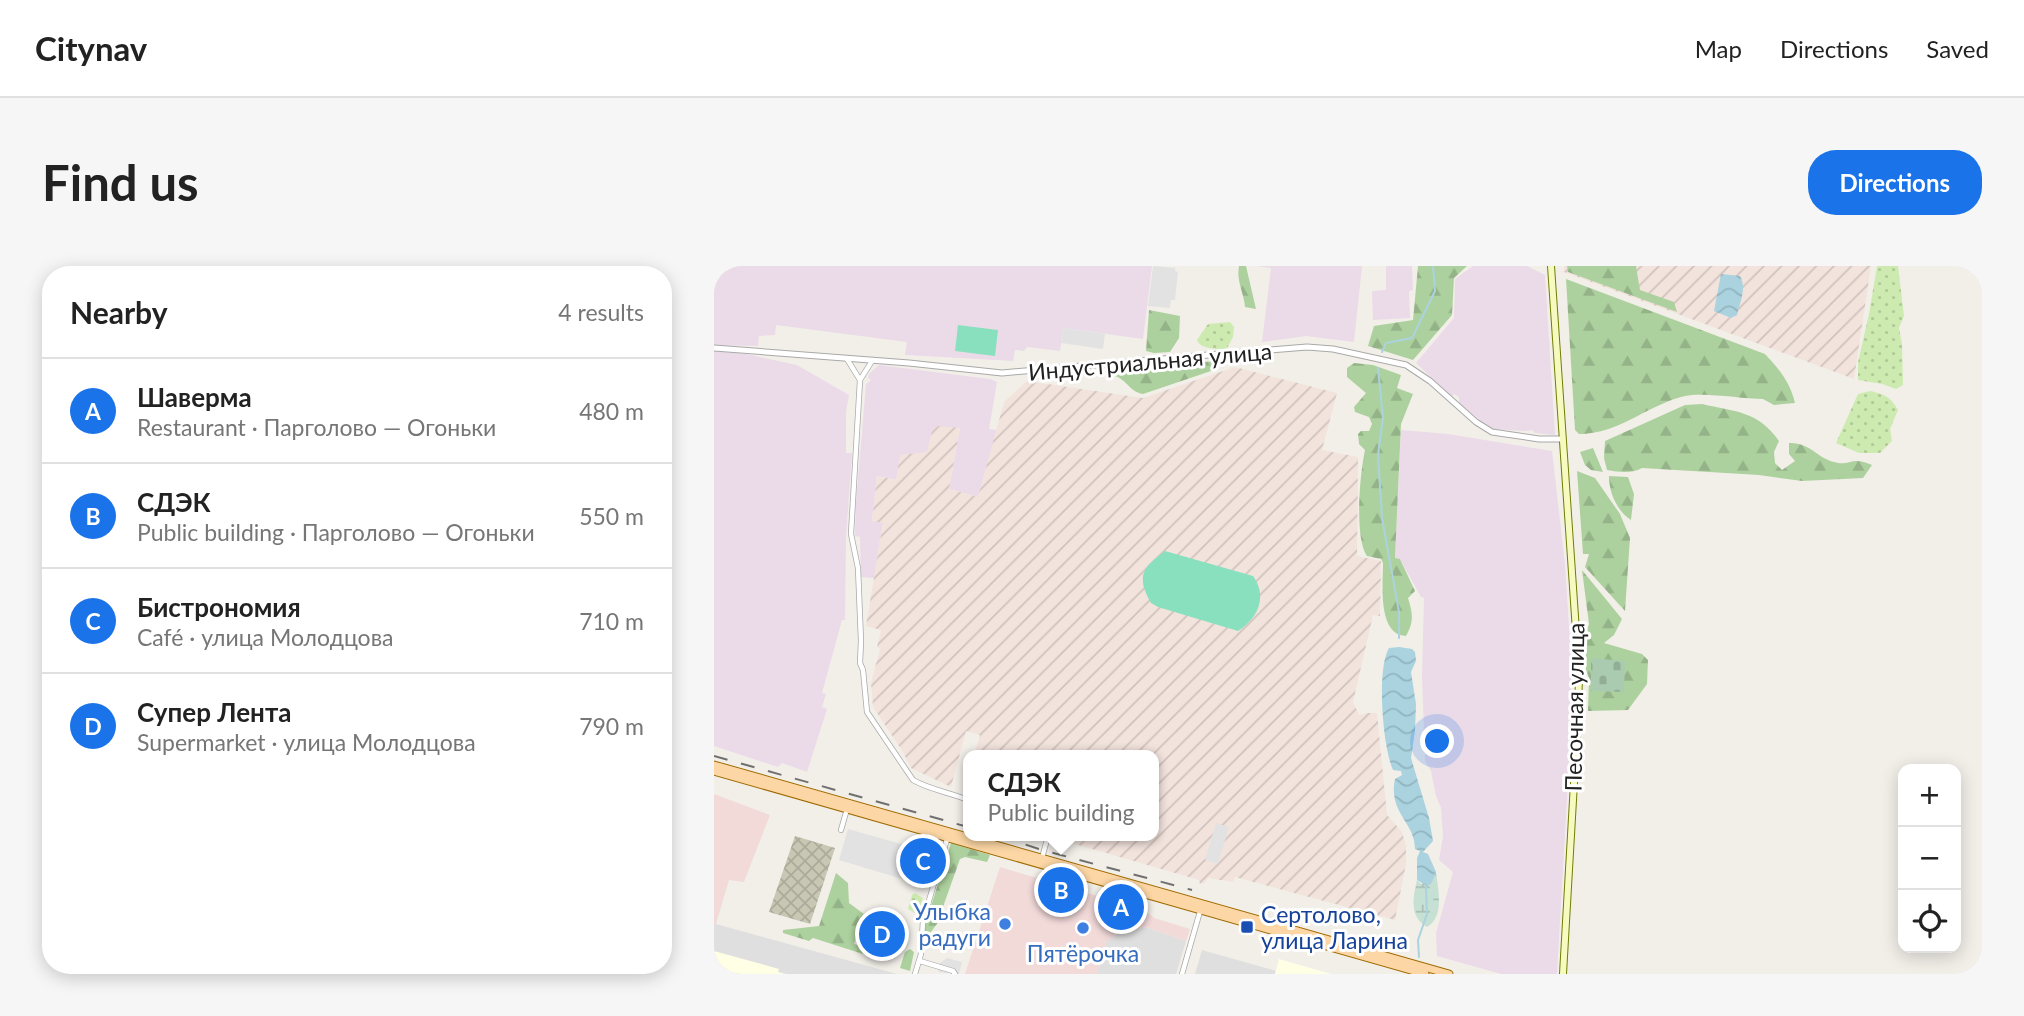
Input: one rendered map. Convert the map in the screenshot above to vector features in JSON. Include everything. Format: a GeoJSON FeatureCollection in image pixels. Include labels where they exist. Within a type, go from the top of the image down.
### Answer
{"type":"FeatureCollection","features":[{"type":"Feature","properties":{"kind":"main road","name":"Песочная улица"},"geometry":{"type":"LineString","coordinates":[[1551,266],[1578,675],[1563,974]]}},
{"type":"Feature","properties":{"kind":"main road"},"geometry":{"type":"LineString","coordinates":[[714,765],[963,838]]}},
{"type":"Feature","properties":{"kind":"main road"},"geometry":{"type":"LineString","coordinates":[[714,771],[847,809],[963,838]]}},
{"type":"Feature","properties":{"kind":"main road"},"geometry":{"type":"LineString","coordinates":[[973,841],[1449,974]]}},
{"type":"Feature","properties":{"kind":"main road"},"geometry":{"type":"LineString","coordinates":[[975,841],[1042,858],[1424,974]]}},
{"type":"Feature","properties":{"kind":"street","name":"Индустриальная улица"},"geometry":{"type":"LineString","coordinates":[[714,348],[1002,373],[1307,347],[1333,349],[1406,365],[1430,381],[1476,422],[1492,432],[1539,439],[1562,439]]}},
{"type":"Feature","properties":{"kind":"street"},"geometry":{"type":"LineString","coordinates":[[847,359],[860,380]]}},
{"type":"Feature","properties":{"kind":"street"},"geometry":{"type":"LineString","coordinates":[[872,361],[860,380],[851,534],[858,568],[860,663],[867,712],[912,780],[925,787],[934,787],[963,798]]}},
{"type":"Feature","properties":{"kind":"street"},"geometry":{"type":"LineString","coordinates":[[841,831],[847,809]]}},
{"type":"Feature","properties":{"kind":"street"},"geometry":{"type":"LineString","coordinates":[[915,974],[920,961],[923,921],[948,834]]}},
{"type":"Feature","properties":{"kind":"street"},"geometry":{"type":"LineString","coordinates":[[1042,858],[1047,841]]}},
{"type":"Feature","properties":{"kind":"street"},"geometry":{"type":"LineString","coordinates":[[1182,974],[1201,906]]}},
{"type":"Feature","properties":{"kind":"street"},"geometry":{"type":"LineString","coordinates":[[920,961],[953,971],[955,974]]}},
{"type":"Feature","properties":{"kind":"shaded area"},"geometry":{"type":"Polygon","coordinates":[[[714,266],[1152,266],[1143,339],[1063,328],[1060,351],[1027,347],[1024,351],[1015,350],[1013,361],[905,355],[907,342],[776,325],[775,335],[759,336],[758,346],[714,345],[714,266]]]}},
{"type":"Feature","properties":{"kind":"shaded area"},"geometry":{"type":"Polygon","coordinates":[[[1153,266],[1175,268],[1178,272],[1175,300],[1171,300],[1170,308],[1148,306],[1153,266]]]}},
{"type":"Feature","properties":{"kind":"shaded area"},"geometry":{"type":"Polygon","coordinates":[[[1256,266],[1362,266],[1354,342],[1306,336],[1262,342],[1271,268],[1256,266]]]}},
{"type":"Feature","properties":{"kind":"shaded area"},"geometry":{"type":"Polygon","coordinates":[[[1386,266],[1412,266],[1410,318],[1373,320],[1372,291],[1386,290],[1386,266]]]}},
{"type":"Feature","properties":{"kind":"shaded area"},"geometry":{"type":"Polygon","coordinates":[[[1473,266],[1527,266],[1545,275],[1555,435],[1535,433],[1532,430],[1491,429],[1459,403],[1459,397],[1454,394],[1452,397],[1416,363],[1454,318],[1455,279],[1473,266]]]}},
{"type":"Feature","properties":{"kind":"shaded area"},"geometry":{"type":"Polygon","coordinates":[[[1564,266],[1871,266],[1854,379],[1564,272],[1564,266]]]}},
{"type":"Feature","properties":{"kind":"shaded area"},"geometry":{"type":"Polygon","coordinates":[[[1063,328],[1105,334],[1103,349],[1061,343],[1063,328]]]}},
{"type":"Feature","properties":{"kind":"shaded area"},"geometry":{"type":"Polygon","coordinates":[[[714,351],[746,354],[797,365],[849,395],[846,412],[846,453],[852,453],[846,537],[845,620],[842,620],[822,693],[826,694],[822,707],[827,709],[807,772],[782,763],[778,767],[714,746],[714,351]]]}},
{"type":"Feature","properties":{"kind":"shaded area"},"geometry":{"type":"Polygon","coordinates":[[[879,365],[997,382],[989,429],[997,430],[978,497],[949,489],[960,428],[932,431],[928,452],[896,480],[877,476],[872,521],[883,522],[874,578],[861,577],[860,537],[855,536],[866,384],[871,380],[868,378],[869,374],[879,365]]]}},
{"type":"Feature","properties":{"kind":"shaded area"},"geometry":{"type":"Polygon","coordinates":[[[1235,367],[1337,393],[1322,450],[1358,457],[1357,556],[1381,561],[1380,616],[1373,615],[1353,702],[1359,715],[1377,713],[1387,815],[1402,832],[1406,846],[1406,864],[1395,920],[1235,877],[1233,882],[1208,878],[1205,883],[1200,884],[1199,880],[1065,841],[1159,841],[1159,750],[976,750],[980,735],[966,731],[951,787],[911,768],[873,707],[871,683],[880,649],[877,647],[881,630],[866,626],[883,523],[872,521],[877,476],[896,480],[900,455],[927,452],[932,431],[937,426],[960,428],[949,489],[978,497],[1004,402],[1027,381],[1143,398],[1235,367]]]}},
{"type":"Feature","properties":{"kind":"shaded area"},"geometry":{"type":"Polygon","coordinates":[[[1401,430],[1448,434],[1552,451],[1565,564],[1571,658],[1571,729],[1557,974],[1501,974],[1437,956],[1436,933],[1453,872],[1439,860],[1443,836],[1441,808],[1431,771],[1425,761],[1422,676],[1424,598],[1400,559],[1395,559],[1401,430]]]}},
{"type":"Feature","properties":{"kind":"shaded area"},"geometry":{"type":"Polygon","coordinates":[[[714,794],[770,815],[744,882],[729,880],[716,924],[714,924],[714,794]]]}},
{"type":"Feature","properties":{"kind":"shaded area"},"geometry":{"type":"Polygon","coordinates":[[[1216,823],[1229,827],[1218,864],[1205,860],[1216,823]]]}},
{"type":"Feature","properties":{"kind":"shaded area"},"geometry":{"type":"Polygon","coordinates":[[[848,829],[919,849],[909,881],[839,860],[848,829]]]}},
{"type":"Feature","properties":{"kind":"shaded area"},"geometry":{"type":"Polygon","coordinates":[[[795,836],[835,848],[810,924],[769,912],[795,836]]]}},
{"type":"Feature","properties":{"kind":"shaded area"},"geometry":{"type":"Polygon","coordinates":[[[1000,867],[1144,910],[1154,918],[1190,929],[1186,941],[1146,927],[1123,930],[1106,942],[1097,974],[965,974],[1000,867]]]}},
{"type":"Feature","properties":{"kind":"shaded area"},"geometry":{"type":"Polygon","coordinates":[[[716,924],[897,974],[714,974],[716,924]]]}},
{"type":"Feature","properties":{"kind":"shaded area"},"geometry":{"type":"Polygon","coordinates":[[[1146,927],[1186,941],[1176,974],[1097,974],[1106,941],[1123,930],[1146,927]]]}},
{"type":"Feature","properties":{"kind":"shaded area"},"geometry":{"type":"Polygon","coordinates":[[[1202,950],[1276,971],[1275,974],[1195,974],[1202,950]]]}},
{"type":"Feature","properties":{"kind":"shaded area"},"geometry":{"type":"Polygon","coordinates":[[[714,951],[779,969],[778,972],[786,974],[714,974],[714,951]]]}},
{"type":"Feature","properties":{"kind":"shaded area"},"geometry":{"type":"Polygon","coordinates":[[[947,958],[962,962],[959,974],[938,972],[940,963],[947,958]]]}},
{"type":"Feature","properties":{"kind":"shaded area"},"geometry":{"type":"Polygon","coordinates":[[[1279,959],[1331,974],[1275,974],[1279,959]]]}},
{"type":"Feature","properties":{"kind":"green space"},"geometry":{"type":"Polygon","coordinates":[[[1239,266],[1246,266],[1256,309],[1245,307],[1239,266]]]}},
{"type":"Feature","properties":{"kind":"green space"},"geometry":{"type":"Polygon","coordinates":[[[1418,266],[1467,266],[1454,278],[1452,315],[1413,360],[1368,346],[1374,326],[1413,320],[1418,266]]]}},
{"type":"Feature","properties":{"kind":"green space"},"geometry":{"type":"Polygon","coordinates":[[[1567,266],[1636,266],[1640,290],[1674,302],[1677,312],[1568,272],[1567,266]]]}},
{"type":"Feature","properties":{"kind":"green space"},"geometry":{"type":"Polygon","coordinates":[[[1877,266],[1898,266],[1904,316],[1899,328],[1903,385],[1896,389],[1858,380],[1858,362],[1877,266]]]}},
{"type":"Feature","properties":{"kind":"green space"},"geometry":{"type":"Polygon","coordinates":[[[1566,279],[1765,354],[1783,376],[1795,403],[1774,405],[1763,399],[1689,395],[1668,401],[1606,430],[1579,434],[1575,430],[1566,279]]]}},
{"type":"Feature","properties":{"kind":"green space"},"geometry":{"type":"Polygon","coordinates":[[[1149,310],[1180,316],[1179,338],[1170,352],[1146,351],[1149,310]]]}},
{"type":"Feature","properties":{"kind":"green space"},"geometry":{"type":"Polygon","coordinates":[[[1230,322],[1234,327],[1233,337],[1226,350],[1205,347],[1197,340],[1208,324],[1230,322]]]}},
{"type":"Feature","properties":{"kind":"green space"},"geometry":{"type":"Polygon","coordinates":[[[958,325],[998,330],[995,356],[955,351],[958,325]]]}},
{"type":"Feature","properties":{"kind":"green space"},"geometry":{"type":"Polygon","coordinates":[[[1215,361],[1214,370],[1143,394],[1115,376],[1116,372],[1126,369],[1215,361]]]}},
{"type":"Feature","properties":{"kind":"green space"},"geometry":{"type":"Polygon","coordinates":[[[1354,363],[1373,365],[1401,375],[1397,388],[1413,394],[1401,424],[1395,558],[1400,559],[1415,591],[1408,598],[1412,618],[1406,636],[1390,627],[1384,607],[1383,563],[1381,559],[1367,556],[1360,535],[1360,489],[1365,450],[1359,444],[1358,434],[1361,431],[1369,431],[1372,424],[1369,417],[1355,412],[1354,407],[1366,393],[1347,377],[1347,368],[1354,363]]]}},
{"type":"Feature","properties":{"kind":"green space"},"geometry":{"type":"Polygon","coordinates":[[[1870,391],[1887,397],[1898,410],[1890,429],[1892,441],[1880,453],[1859,453],[1836,443],[1858,394],[1870,391]]]}},
{"type":"Feature","properties":{"kind":"green space"},"geometry":{"type":"Polygon","coordinates":[[[1702,404],[1745,414],[1762,423],[1779,441],[1774,452],[1775,463],[1782,470],[1795,461],[1789,454],[1789,443],[1802,445],[1834,462],[1859,461],[1872,465],[1863,478],[1802,481],[1759,475],[1642,468],[1629,472],[1607,470],[1604,458],[1605,441],[1685,405],[1702,404]]]}},
{"type":"Feature","properties":{"kind":"green space"},"geometry":{"type":"Polygon","coordinates":[[[1593,448],[1603,472],[1591,470],[1585,465],[1580,452],[1593,448]]]}},
{"type":"Feature","properties":{"kind":"green space"},"geometry":{"type":"Polygon","coordinates":[[[1577,471],[1595,478],[1620,514],[1630,538],[1625,611],[1585,567],[1589,554],[1583,554],[1577,471]]]}},
{"type":"Feature","properties":{"kind":"green space"},"geometry":{"type":"Polygon","coordinates":[[[1609,476],[1628,477],[1634,494],[1631,520],[1615,501],[1609,476]]]}},
{"type":"Feature","properties":{"kind":"green space"},"geometry":{"type":"Polygon","coordinates":[[[1165,551],[1253,576],[1260,599],[1251,620],[1238,631],[1151,603],[1144,586],[1144,573],[1151,562],[1165,551]]]}},
{"type":"Feature","properties":{"kind":"green space"},"geometry":{"type":"Polygon","coordinates":[[[1582,570],[1622,619],[1614,635],[1604,643],[1642,654],[1648,660],[1647,684],[1628,710],[1588,711],[1586,634],[1589,624],[1582,570]]]}},
{"type":"Feature","properties":{"kind":"green space"},"geometry":{"type":"Polygon","coordinates":[[[1591,658],[1625,661],[1624,692],[1591,691],[1591,658]]]}},
{"type":"Feature","properties":{"kind":"green space"},"geometry":{"type":"Polygon","coordinates":[[[951,843],[990,855],[987,862],[965,857],[960,859],[942,917],[928,936],[924,936],[924,928],[951,843]]]}},
{"type":"Feature","properties":{"kind":"green space"},"geometry":{"type":"Polygon","coordinates":[[[1436,872],[1438,910],[1433,922],[1427,927],[1417,918],[1414,893],[1417,880],[1421,884],[1432,883],[1436,872]]]}},
{"type":"Feature","properties":{"kind":"green space"},"geometry":{"type":"Polygon","coordinates":[[[836,873],[848,883],[849,903],[864,914],[854,944],[865,947],[863,954],[813,938],[809,941],[783,933],[783,930],[819,926],[836,873]]]}},
{"type":"Feature","properties":{"kind":"green space"},"geometry":{"type":"Polygon","coordinates":[[[915,893],[923,898],[919,910],[915,913],[908,909],[915,893]]]}},
{"type":"Feature","properties":{"kind":"green space"},"geometry":{"type":"Polygon","coordinates":[[[908,927],[908,945],[889,940],[892,929],[908,927]]]}},
{"type":"Feature","properties":{"kind":"green space"},"geometry":{"type":"Polygon","coordinates":[[[910,949],[914,952],[910,971],[900,968],[905,952],[910,949]]]}},
{"type":"Feature","properties":{"kind":"water"},"geometry":{"type":"Polygon","coordinates":[[[1721,274],[1740,276],[1743,285],[1737,315],[1731,318],[1714,311],[1721,274]]]}},
{"type":"Feature","properties":{"kind":"water"},"geometry":{"type":"Polygon","coordinates":[[[1399,647],[1415,652],[1416,661],[1411,672],[1416,704],[1411,758],[1433,841],[1423,852],[1428,854],[1436,872],[1432,883],[1427,886],[1417,880],[1417,858],[1420,851],[1415,849],[1411,831],[1395,800],[1395,779],[1402,775],[1401,771],[1393,770],[1384,728],[1382,690],[1385,659],[1389,648],[1399,647]]]}},
{"type":"Feature","properties":{"kind":"waterway"},"geometry":{"type":"LineString","coordinates":[[1382,352],[1386,343],[1412,338],[1435,291],[1433,266]]}},
{"type":"Feature","properties":{"kind":"waterway"},"geometry":{"type":"LineString","coordinates":[[1378,368],[1383,418],[1378,455],[1382,518],[1399,612],[1399,638]]}},
{"type":"Feature","properties":{"kind":"waterway"},"geometry":{"type":"LineString","coordinates":[[1419,957],[1418,940],[1427,914],[1426,886]]}},
{"type":"Feature","properties":{"kind":"railway"},"geometry":{"type":"LineString","coordinates":[[714,756],[963,826]]}},
{"type":"Feature","properties":{"kind":"railway"},"geometry":{"type":"LineString","coordinates":[[1014,841],[1192,890]]}},
{"type":"Feature","properties":{"kind":"place","name":"Бистрономия"},"geometry":{"type":"Point","coordinates":[923,861]}},
{"type":"Feature","properties":{"kind":"place","name":"СДЭК"},"geometry":{"type":"Point","coordinates":[1061,890]}},
{"type":"Feature","properties":{"kind":"place","name":"Шаверма"},"geometry":{"type":"Point","coordinates":[1121,907]}},
{"type":"Feature","properties":{"kind":"place","name":"Улыбка радуги"},"geometry":{"type":"Point","coordinates":[1005,924]}},
{"type":"Feature","properties":{"kind":"place","name":"Сертолово, улица Ларина"},"geometry":{"type":"Point","coordinates":[1247,927]}},
{"type":"Feature","properties":{"kind":"place","name":"Пятёрочка"},"geometry":{"type":"Point","coordinates":[1083,928]}},
{"type":"Feature","properties":{"kind":"place","name":"Супер Лента"},"geometry":{"type":"Point","coordinates":[882,934]}}]}
